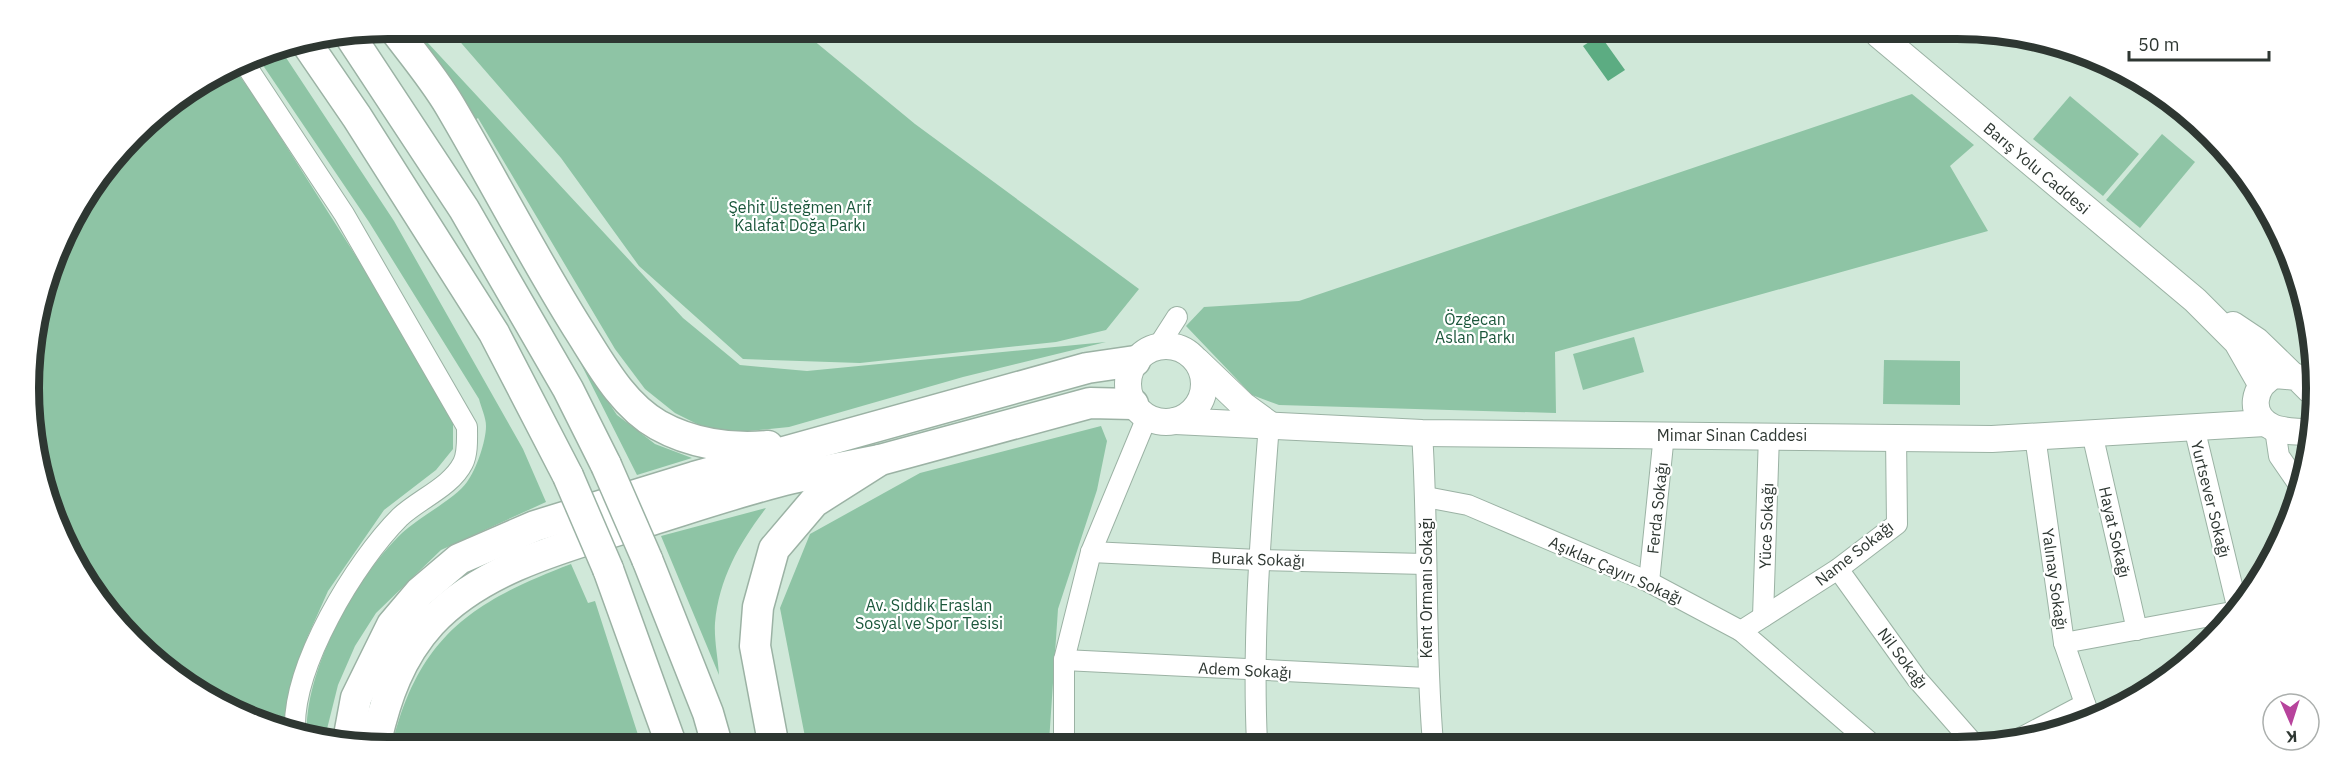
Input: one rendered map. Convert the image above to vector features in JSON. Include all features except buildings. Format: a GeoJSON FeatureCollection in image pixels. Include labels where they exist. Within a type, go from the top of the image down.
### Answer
{"type":"FeatureCollection","features":[{"type":"Feature","properties":{"kind":"highway"},"geometry":{"type":"LineString","coordinates":[[402,39],[449,104],[553,289],[609,377],[632,403],[657,424],[694,440],[740,449],[798,443],[908,418]]}},
{"type":"Feature","properties":{"kind":"highway"},"geometry":{"type":"LineString","coordinates":[[353,41],[476,229],[568,389],[606,465],[647,559],[708,713],[715,737]]}},
{"type":"Feature","properties":{"kind":"highway"},"geometry":{"type":"LineString","coordinates":[[310,48],[357,117],[494,333],[568,476],[609,569],[669,737]]}},
{"type":"Feature","properties":{"kind":"highway"},"geometry":{"type":"LineString","coordinates":[[349,735],[356,698],[392,625],[420,592],[459,559],[535,526],[694,477],[1147,353]]}},
{"type":"Feature","properties":{"kind":"highway"},"geometry":{"type":"LineString","coordinates":[[377,737],[384,705],[401,662],[431,623],[462,596],[505,572],[559,549],[777,482],[880,460],[1090,403],[1140,410]]}},
{"type":"Feature","properties":{"kind":"highway"},"geometry":{"type":"LineString","coordinates":[[772,737],[755,646],[758,608],[774,549],[814,502],[880,460]]}},
{"type":"Feature","properties":{"kind":"highway"},"geometry":{"type":"LineString","coordinates":[[627,622],[652,737]]}},
{"type":"Feature","properties":{"kind":"main road","name":"Barış Yolu Caddesi"},"geometry":{"type":"LineString","coordinates":[[1884,39],[2195,300]]}},
{"type":"Feature","properties":{"kind":"main road"},"geometry":{"type":"LineString","coordinates":[[2195,300],[2237,342],[2259,389],[2256,410],[2284,428],[2302,423],[2306,393]]}},
{"type":"Feature","properties":{"kind":"main road"},"geometry":{"type":"LineString","coordinates":[[2195,300],[2257,341],[2306,391]]}},
{"type":"Feature","properties":{"kind":"main road"},"geometry":{"type":"LineString","coordinates":[[1194,358],[1204,378],[1201,400],[1186,416],[1166,422],[1140,410],[1127,383],[1147,353],[1184,350],[1194,358],[1243,405],[1269,424]]}},
{"type":"Feature","properties":{"kind":"main road"},"geometry":{"type":"LineString","coordinates":[[2194,427],[2240,407],[2275,375],[2306,391]]}},
{"type":"Feature","properties":{"kind":"main road","name":"Mimar Sinan Caddesi"},"geometry":{"type":"LineString","coordinates":[[1175,421],[1422,433],[1896,436],[1992,439],[2194,427],[2284,428]]}},
{"type":"Feature","properties":{"kind":"street"},"geometry":{"type":"LineString","coordinates":[[248,69],[344,214],[467,427],[463,463],[450,479],[401,516],[368,554],[336,608],[313,650],[294,713],[295,724]]}},
{"type":"Feature","properties":{"kind":"street"},"geometry":{"type":"LineString","coordinates":[[1147,353],[1177,317]]}},
{"type":"Feature","properties":{"kind":"street"},"geometry":{"type":"LineString","coordinates":[[1064,737],[1064,660],[1091,552],[1140,410]]}},
{"type":"Feature","properties":{"kind":"street"},"geometry":{"type":"LineString","coordinates":[[1257,737],[1253,670],[1258,560],[1269,424]]}},
{"type":"Feature","properties":{"kind":"street","name":"Yurtsever Sokağı"},"geometry":{"type":"LineString","coordinates":[[2194,427],[2235,598]]}},
{"type":"Feature","properties":{"kind":"street"},"geometry":{"type":"LineString","coordinates":[[2284,428],[2279,456],[2294,478]]}},
{"type":"Feature","properties":{"kind":"street","name":"Kent Ormanı Sokağı"},"geometry":{"type":"LineString","coordinates":[[1422,433],[1426,497],[1427,678],[1432,737]]}},
{"type":"Feature","properties":{"kind":"street","name":"Hayat Sokağı"},"geometry":{"type":"LineString","coordinates":[[2092,433],[2137,630]]}},
{"type":"Feature","properties":{"kind":"street","name":"Ferda Sokağı"},"geometry":{"type":"LineString","coordinates":[[1649,582],[1664,434]]}},
{"type":"Feature","properties":{"kind":"street","name":"Yüce Sokağı"},"geometry":{"type":"LineString","coordinates":[[1763,617],[1769,435]]}},
{"type":"Feature","properties":{"kind":"street","name":"Name Sokağı"},"geometry":{"type":"LineString","coordinates":[[1741,631],[1838,568],[1897,524],[1896,436]]}},
{"type":"Feature","properties":{"kind":"street","name":"Yalınay Sokağı"},"geometry":{"type":"LineString","coordinates":[[2036,436],[2064,643],[2088,711]]}},
{"type":"Feature","properties":{"kind":"street","name":"Aşıklar Çayırı Sokağı"},"geometry":{"type":"LineString","coordinates":[[1426,497],[1468,505],[1649,582],[1741,631],[1864,737]]}},
{"type":"Feature","properties":{"kind":"street","name":"Burak Sokağı"},"geometry":{"type":"LineString","coordinates":[[1091,552],[1258,560],[1425,564]]}},
{"type":"Feature","properties":{"kind":"street","name":"Nil Sokağı"},"geometry":{"type":"LineString","coordinates":[[1838,568],[1917,679],[1967,737]]}},
{"type":"Feature","properties":{"kind":"street"},"geometry":{"type":"LineString","coordinates":[[2064,643],[2222,614]]}},
{"type":"Feature","properties":{"kind":"street","name":"Adem Sokağı"},"geometry":{"type":"LineString","coordinates":[[1064,660],[1427,678]]}},
{"type":"Feature","properties":{"kind":"green space"},"geometry":{"type":"Polygon","coordinates":[[[418,39],[424,39],[683,318],[740,365],[807,371],[1106,342],[963,377],[789,427],[717,434],[675,413],[645,389],[615,349],[478,118],[472,122],[418,39]]]}},
{"type":"Feature","properties":{"kind":"green space","name":"Şehit Üsteğmen Arif Kalafat Doğa Parkı"},"geometry":{"type":"Polygon","coordinates":[[[458,39],[812,39],[915,124],[1139,289],[1106,330],[1056,342],[860,363],[743,359],[639,266],[561,158],[458,39]]]}},
{"type":"Feature","properties":{"kind":"green space"},"geometry":{"type":"Polygon","coordinates":[[[284,55],[394,221],[523,449],[546,502],[441,550],[376,613],[355,646],[338,685],[326,731],[307,727],[308,710],[323,655],[350,600],[384,552],[402,533],[454,495],[467,482],[480,455],[486,426],[479,399],[369,222],[262,63],[284,55]]]}},
{"type":"Feature","properties":{"kind":"green space"},"geometry":{"type":"Polygon","coordinates":[[[238,73],[255,97],[425,365],[453,417],[453,449],[436,470],[384,510],[328,591],[307,638],[290,695],[288,722],[234,701],[176,665],[141,635],[126,618],[98,582],[66,522],[51,478],[40,411],[42,342],[51,298],[66,254],[86,213],[111,176],[141,141],[194,98],[238,73]]]}},
{"type":"Feature","properties":{"kind":"green space","name":"Özgecan Aslan Parkı"},"geometry":{"type":"Polygon","coordinates":[[[1912,94],[1974,145],[1950,166],[1988,231],[1555,352],[1556,413],[1279,405],[1252,395],[1186,326],[1204,307],[1299,301],[1912,94]]]}},
{"type":"Feature","properties":{"kind":"green space"},"geometry":{"type":"Polygon","coordinates":[[[2070,96],[2139,154],[2103,196],[2033,139],[2070,96]]]}},
{"type":"Feature","properties":{"kind":"green space"},"geometry":{"type":"Polygon","coordinates":[[[2162,134],[2195,162],[2140,228],[2106,200],[2162,134]]]}},
{"type":"Feature","properties":{"kind":"green space"},"geometry":{"type":"Polygon","coordinates":[[[1634,337],[1644,372],[1583,390],[1573,354],[1634,337]]]}},
{"type":"Feature","properties":{"kind":"green space"},"geometry":{"type":"Polygon","coordinates":[[[577,356],[617,415],[655,444],[692,458],[637,475],[577,356]]]}},
{"type":"Feature","properties":{"kind":"green space"},"geometry":{"type":"Polygon","coordinates":[[[1884,360],[1960,361],[1960,405],[1883,404],[1884,360]]]}},
{"type":"Feature","properties":{"kind":"green space","name":"Av. Sıddık Eraslan Sosyal ve Spor Tesisi"},"geometry":{"type":"Polygon","coordinates":[[[1101,426],[1107,441],[1097,490],[1058,609],[1049,737],[805,737],[780,608],[810,534],[920,473],[1101,426]]]}},
{"type":"Feature","properties":{"kind":"green space"},"geometry":{"type":"Polygon","coordinates":[[[766,508],[739,547],[721,591],[715,623],[719,675],[661,536],[766,508]]]}},
{"type":"Feature","properties":{"kind":"green space"},"geometry":{"type":"Polygon","coordinates":[[[571,564],[588,603],[595,601],[639,737],[394,737],[404,704],[419,674],[436,648],[479,608],[506,592],[571,564]]]}},
{"type":"Feature","properties":{"kind":"shaded area"},"geometry":{"type":"Polygon","coordinates":[[[1594,39],[1603,39],[1625,70],[1608,81],[1583,46],[1594,39]]]}}]}
